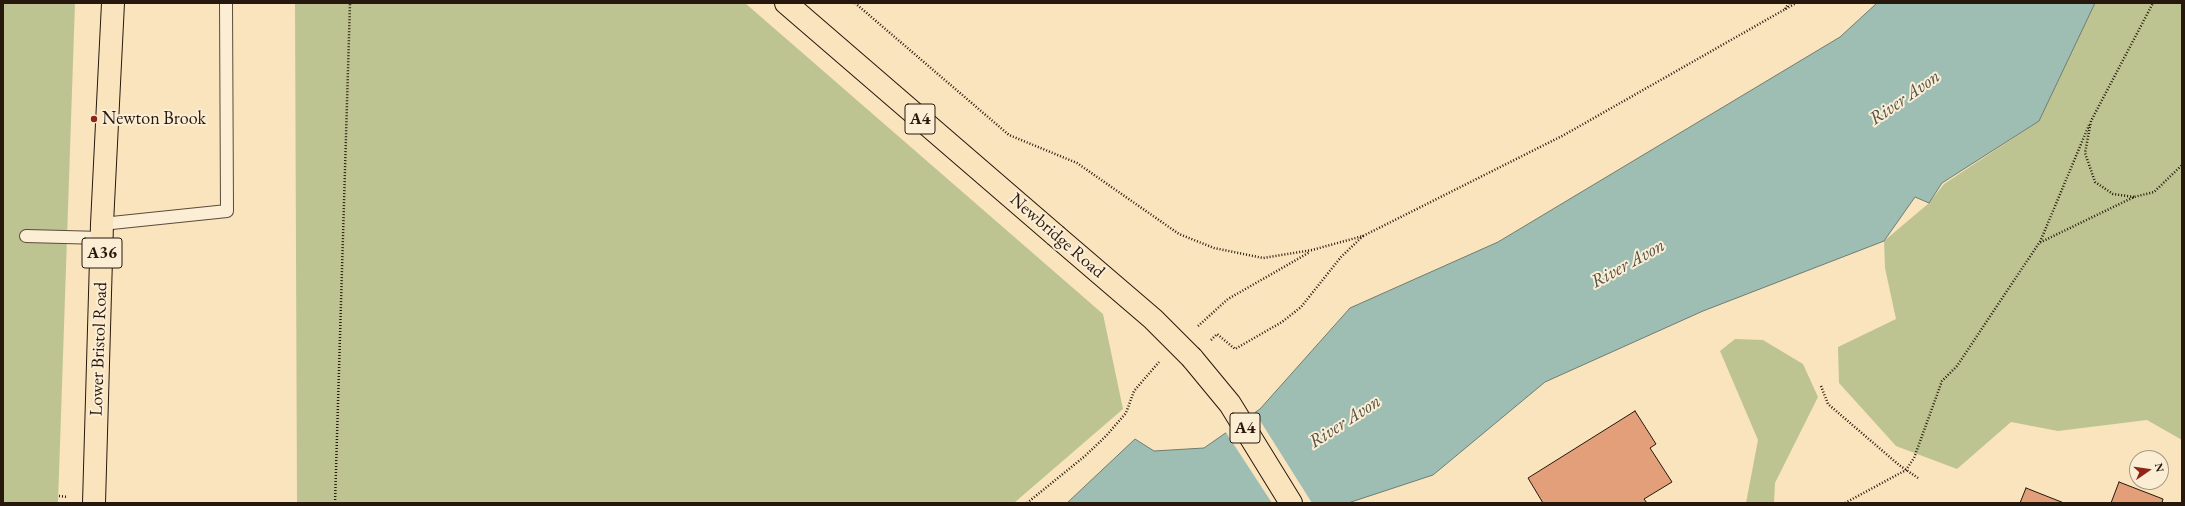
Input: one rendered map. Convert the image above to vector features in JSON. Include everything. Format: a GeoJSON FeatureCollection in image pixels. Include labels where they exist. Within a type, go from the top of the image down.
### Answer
{"type":"FeatureCollection","features":[{"type":"Feature","properties":{"kind":"main road","name":"Lower Bristol Road"},"geometry":{"type":"LineString","coordinates":[[94,503],[102,231],[113,3]]}},
{"type":"Feature","properties":{"kind":"main road","name":"Newbridge Road"},"geometry":{"type":"LineString","coordinates":[[786,3],[1154,319],[1192,358],[1230,404],[1292,503]]}},
{"type":"Feature","properties":{"kind":"lane"},"geometry":{"type":"LineString","coordinates":[[26,236],[102,231],[227,211],[226,3]]}},
{"type":"Feature","properties":{"kind":"path"},"geometry":{"type":"LineString","coordinates":[[335,503],[350,3]]}},
{"type":"Feature","properties":{"kind":"path"},"geometry":{"type":"LineString","coordinates":[[855,3],[1009,135],[1077,163],[1179,234],[1214,248],[1263,258],[1312,250],[1363,236],[1564,135],[1796,3]]}},
{"type":"Feature","properties":{"kind":"path"},"geometry":{"type":"LineString","coordinates":[[1785,10],[1789,3]]}},
{"type":"Feature","properties":{"kind":"path"},"geometry":{"type":"LineString","coordinates":[[1846,503],[1906,470],[1914,458],[1942,381],[1957,366],[2040,243],[2091,121],[2153,3]]}},
{"type":"Feature","properties":{"kind":"path"},"geometry":{"type":"LineString","coordinates":[[2091,121],[2085,153],[2094,182],[2114,194],[2134,197]]}},
{"type":"Feature","properties":{"kind":"path"},"geometry":{"type":"LineString","coordinates":[[2040,243],[2134,197],[2154,192],[2182,165]]}},
{"type":"Feature","properties":{"kind":"path"},"geometry":{"type":"LineString","coordinates":[[1218,334],[1235,349],[1282,322],[1301,307],[1341,257],[1363,236]]}},
{"type":"Feature","properties":{"kind":"path"},"geometry":{"type":"LineString","coordinates":[[1193,330],[1228,299],[1312,250]]}},
{"type":"Feature","properties":{"kind":"path"},"geometry":{"type":"LineString","coordinates":[[1026,503],[1085,456],[1106,436],[1126,413],[1134,391],[1164,357]]}},
{"type":"Feature","properties":{"kind":"path"},"geometry":{"type":"LineString","coordinates":[[1821,386],[1828,404],[1906,470],[1918,478]]}},
{"type":"Feature","properties":{"kind":"green space"},"geometry":{"type":"Polygon","coordinates":[[[3,3],[75,3],[58,503],[3,503],[3,3]]]}},
{"type":"Feature","properties":{"kind":"green space"},"geometry":{"type":"Polygon","coordinates":[[[295,3],[745,3],[1103,314],[1123,409],[1014,503],[297,503],[295,3]]]}},
{"type":"Feature","properties":{"kind":"green space"},"geometry":{"type":"Polygon","coordinates":[[[2095,3],[2182,3],[2182,440],[2147,420],[2058,431],[2011,422],[1957,469],[1896,446],[1839,383],[1838,347],[1896,319],[1885,268],[1884,241],[1929,203],[1944,184],[2039,121],[2095,3]]]}},
{"type":"Feature","properties":{"kind":"green space"},"geometry":{"type":"Polygon","coordinates":[[[1735,339],[1763,340],[1803,364],[1818,397],[1775,483],[1774,503],[1746,503],[1758,440],[1720,351],[1735,339]]]}},
{"type":"Feature","properties":{"kind":"water","name":"River Avon"},"geometry":{"type":"Polygon","coordinates":[[[1877,3],[2095,3],[2039,121],[1942,183],[1929,203],[1915,197],[1884,241],[1703,311],[1545,382],[1433,475],[1348,503],[1067,503],[1135,439],[1154,451],[1204,448],[1260,409],[1350,308],[1498,242],[1840,37],[1877,3]]]}},
{"type":"Feature","properties":{"kind":"pier"},"geometry":{"type":"Polygon","coordinates":[[[1254,411],[1312,503],[1272,503],[1225,431],[1254,411]]]}},
{"type":"Feature","properties":{"kind":"building"},"geometry":{"type":"Polygon","coordinates":[[[1635,411],[1656,444],[1650,448],[1672,482],[1644,499],[1647,503],[1543,503],[1528,478],[1635,411]]]}},
{"type":"Feature","properties":{"kind":"building"},"geometry":{"type":"Polygon","coordinates":[[[2119,482],[2129,486],[2129,490],[2140,490],[2163,499],[2162,503],[2111,503],[2119,482]]]}},
{"type":"Feature","properties":{"kind":"building"},"geometry":{"type":"Polygon","coordinates":[[[2026,488],[2064,503],[2020,503],[2026,488]]]}},
{"type":"Feature","properties":{"kind":"place","name":"Newton Brook"},"geometry":{"type":"Point","coordinates":[94,119]}}]}
